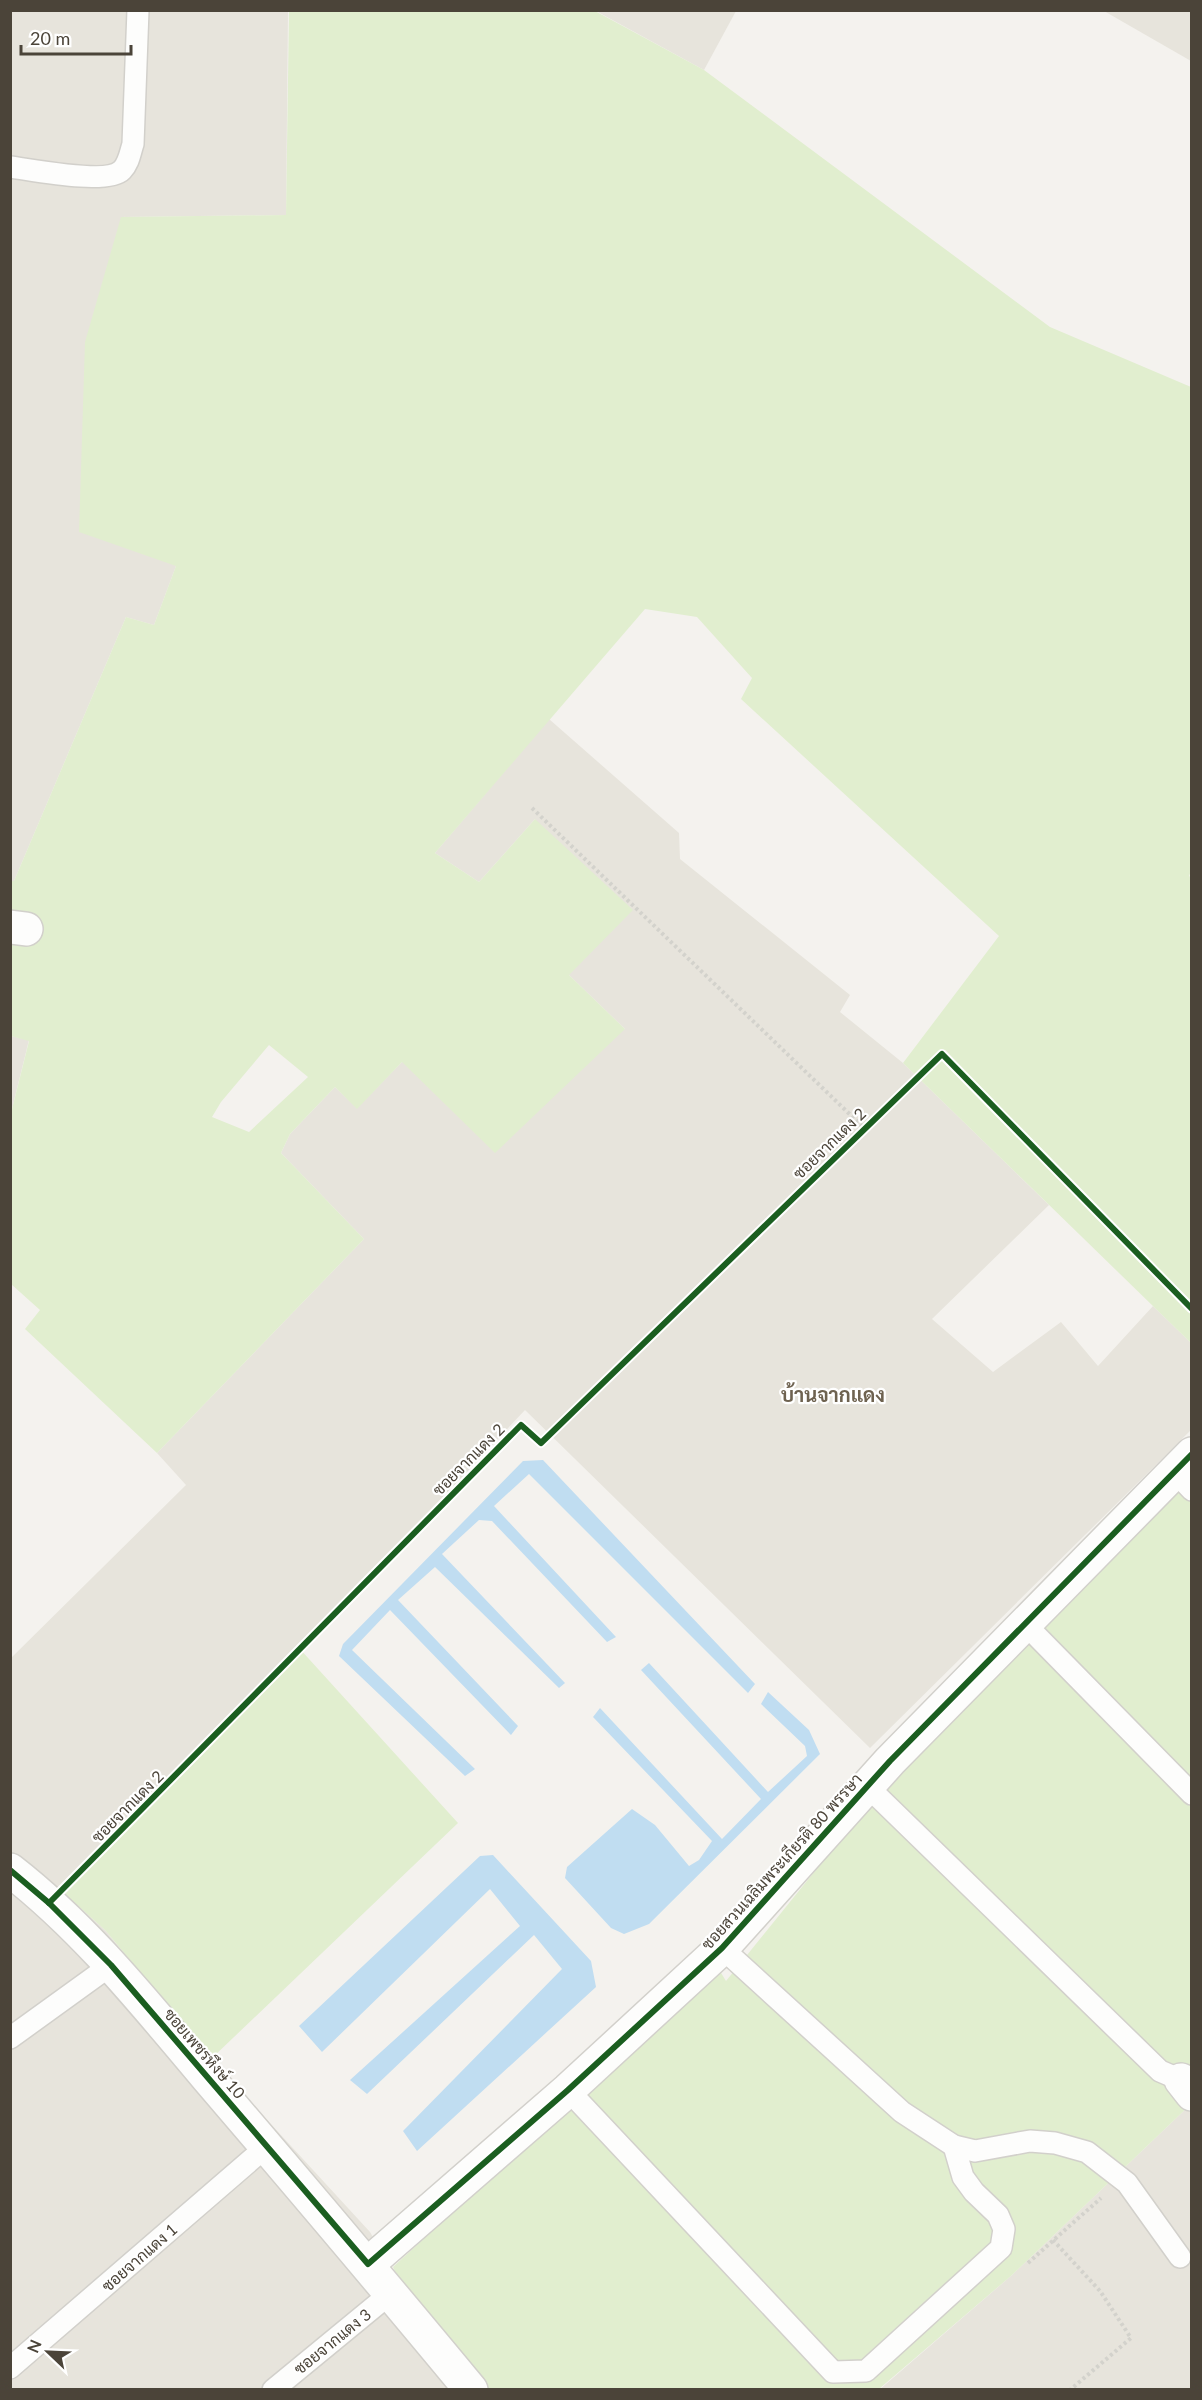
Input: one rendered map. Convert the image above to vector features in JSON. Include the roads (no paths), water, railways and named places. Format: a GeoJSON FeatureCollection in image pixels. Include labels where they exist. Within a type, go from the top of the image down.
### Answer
{"type":"FeatureCollection","features":[{"type":"Feature","properties":{"kind":"street","name":"ซอยสวนเฉลิมพระเกียรติ 80 พรรษา"},"geometry":{"type":"LineString","coordinates":[[368,2264],[568,2090],[722,1948],[867,1786],[1025,1624],[1186,1472]]}},
{"type":"Feature","properties":{"kind":"street","name":"ซอยเพชรหึงษ์ 10"},"geometry":{"type":"LineString","coordinates":[[10,1870],[50,1903],[111,1965],[368,2264],[471,2390]]}},
{"type":"Feature","properties":{"kind":"lane"},"geometry":{"type":"LineString","coordinates":[[10,167],[99,178],[121,172],[128,162],[133,144],[138,10]]}},
{"type":"Feature","properties":{"kind":"lane"},"geometry":{"type":"LineString","coordinates":[[1025,1624],[1191,1794]]}},
{"type":"Feature","properties":{"kind":"lane"},"geometry":{"type":"LineString","coordinates":[[867,1786],[1160,2071],[1188,2084]]}},
{"type":"Feature","properties":{"kind":"lane"},"geometry":{"type":"LineString","coordinates":[[722,1948],[902,2112],[954,2146],[975,2151],[1030,2141],[1055,2143],[1087,2152],[1127,2183],[1180,2257]]}},
{"type":"Feature","properties":{"kind":"lane"},"geometry":{"type":"LineString","coordinates":[[10,2038],[111,1965]]}},
{"type":"Feature","properties":{"kind":"lane"},"geometry":{"type":"LineString","coordinates":[[568,2090],[833,2372],[866,2371],[1001,2248],[1004,2229],[998,2215],[974,2192],[963,2177],[954,2146]]}},
{"type":"Feature","properties":{"kind":"lane","name":"ซอยจากแดง 1"},"geometry":{"type":"LineString","coordinates":[[10,2368],[267,2146]]}},
{"type":"Feature","properties":{"kind":"lane","name":"ซอยจากแดง 3"},"geometry":{"type":"LineString","coordinates":[[273,2390],[391,2293]]}},
{"type":"Feature","properties":{"kind":"water"},"geometry":{"type":"Polygon","coordinates":[[[543,1460],[755,1684],[748,1693],[529,1474],[494,1506],[616,1637],[607,1642],[492,1521],[479,1520],[442,1554],[565,1683],[559,1688],[435,1567],[398,1600],[518,1726],[511,1735],[390,1610],[352,1650],[475,1769],[465,1776],[339,1656],[343,1644],[523,1461],[543,1460]]]}},
{"type":"Feature","properties":{"kind":"water"},"geometry":{"type":"Polygon","coordinates":[[[649,1663],[768,1792],[807,1756],[805,1746],[761,1704],[768,1692],[809,1730],[820,1754],[649,1924],[624,1934],[611,1928],[565,1878],[567,1867],[632,1809],[655,1825],[689,1866],[699,1860],[712,1841],[593,1717],[600,1708],[722,1839],[761,1799],[641,1670],[649,1663]]]}},
{"type":"Feature","properties":{"kind":"water"},"geometry":{"type":"Polygon","coordinates":[[[493,1855],[591,1961],[596,1987],[417,2151],[403,2131],[562,1969],[534,1935],[367,2094],[350,2080],[520,1926],[490,1889],[322,2052],[299,2026],[480,1856],[493,1855]]]}},
{"type":"Feature","properties":{"kind":"district","name":"บ้านจากแดง"},"geometry":{"type":"Point","coordinates":[833,1394]}}]}
